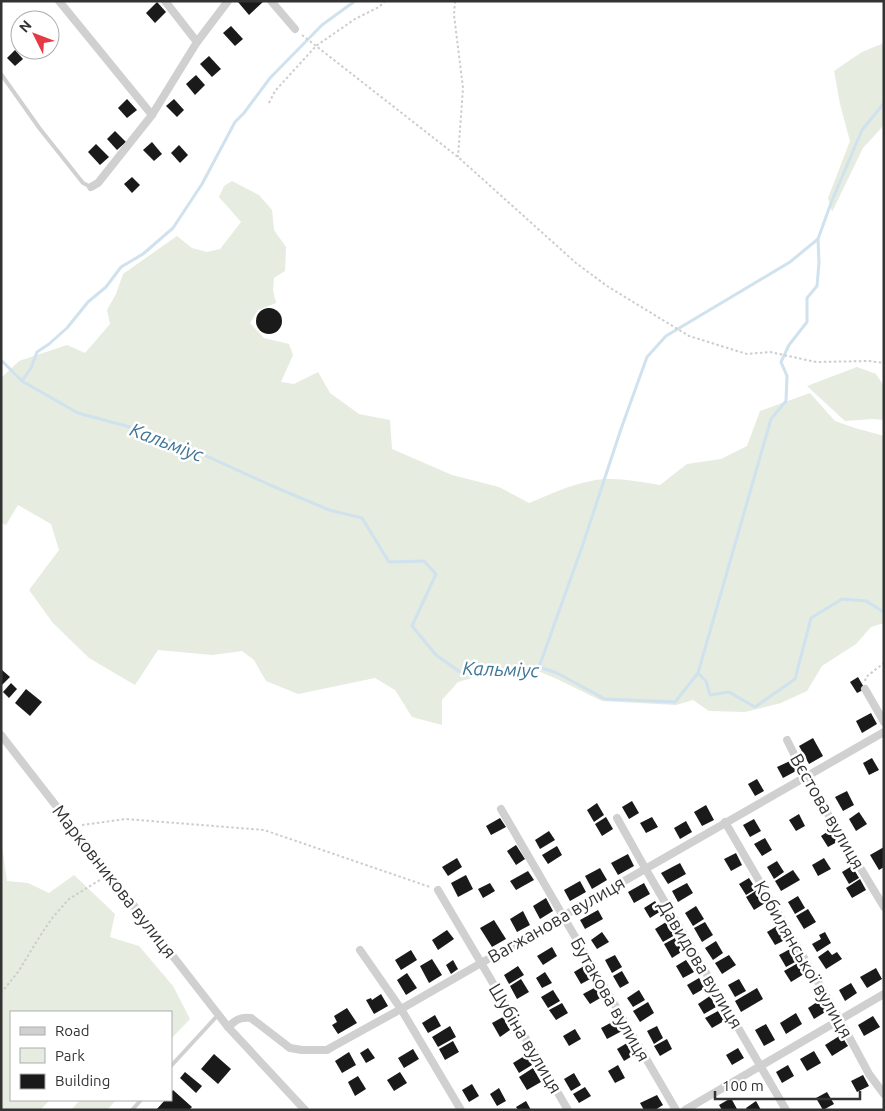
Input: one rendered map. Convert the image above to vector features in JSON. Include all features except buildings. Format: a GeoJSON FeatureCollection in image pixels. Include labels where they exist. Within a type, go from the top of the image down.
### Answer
{"type":"FeatureCollection","features":[{"type":"Feature","properties":{"kind":"street"},"geometry":{"type":"LineString","coordinates":[[59,1],[152,115]]}},
{"type":"Feature","properties":{"kind":"street"},"geometry":{"type":"LineString","coordinates":[[165,1],[197,42]]}},
{"type":"Feature","properties":{"kind":"street"},"geometry":{"type":"LineString","coordinates":[[91,187],[98,183],[152,115],[197,42],[228,1]]}},
{"type":"Feature","properties":{"kind":"street"},"geometry":{"type":"LineString","coordinates":[[271,1],[295,29]]}},
{"type":"Feature","properties":{"kind":"street"},"geometry":{"type":"LineString","coordinates":[[865,689],[884,722]]}},
{"type":"Feature","properties":{"kind":"street","name":"Вагжанова вулиця"},"geometry":{"type":"LineString","coordinates":[[228,1028],[236,1020],[243,1017],[251,1018],[268,1033],[290,1048],[296,1050],[327,1050],[884,732]]}},
{"type":"Feature","properties":{"kind":"street","name":"Марковникова вулиця"},"geometry":{"type":"LineString","coordinates":[[1,735],[228,1028],[304,1110]]}},
{"type":"Feature","properties":{"kind":"street","name":"Вєстова вулиця"},"geometry":{"type":"LineString","coordinates":[[787,740],[805,776],[884,907]]}},
{"type":"Feature","properties":{"kind":"street","name":"Бутакова вулиця"},"geometry":{"type":"LineString","coordinates":[[502,809],[562,916],[676,1110]]}},
{"type":"Feature","properties":{"kind":"street","name":"Давидова вулиця"},"geometry":{"type":"LineString","coordinates":[[617,818],[786,1110]]}},
{"type":"Feature","properties":{"kind":"street","name":"Кобилянської вулиця"},"geometry":{"type":"LineString","coordinates":[[725,822],[840,1020],[869,1074],[884,1094]]}},
{"type":"Feature","properties":{"kind":"street","name":"Шубіна вулиця"},"geometry":{"type":"LineString","coordinates":[[438,890],[568,1110]]}},
{"type":"Feature","properties":{"kind":"street"},"geometry":{"type":"LineString","coordinates":[[360,950],[400,1010],[461,1110]]}},
{"type":"Feature","properties":{"kind":"street"},"geometry":{"type":"LineString","coordinates":[[685,1110],[884,994]]}},
{"type":"Feature","properties":{"kind":"lane"},"geometry":{"type":"LineString","coordinates":[[1,74],[40,129],[83,183],[91,187]]}},
{"type":"Feature","properties":{"kind":"lane"},"geometry":{"type":"LineString","coordinates":[[172,1065],[218,1015]]}},
{"type":"Feature","properties":{"kind":"path"},"geometry":{"type":"LineString","coordinates":[[269,103],[275,91],[316,46],[385,1]]}},
{"type":"Feature","properties":{"kind":"path"},"geometry":{"type":"LineString","coordinates":[[455,1],[454,15],[463,88],[458,157]]}},
{"type":"Feature","properties":{"kind":"path"},"geometry":{"type":"LineString","coordinates":[[307,39],[458,157],[576,263],[607,286],[689,336],[746,354],[770,352],[816,362],[869,361],[884,363]]}},
{"type":"Feature","properties":{"kind":"path"},"geometry":{"type":"LineString","coordinates":[[865,689],[866,676],[884,663]]}},
{"type":"Feature","properties":{"kind":"path"},"geometry":{"type":"LineString","coordinates":[[72,827],[126,819],[264,830],[438,890]]}},
{"type":"Feature","properties":{"kind":"path"},"geometry":{"type":"LineString","coordinates":[[1,993],[18,972],[53,917],[69,899],[110,875]]}},
{"type":"Feature","properties":{"kind":"green space"},"geometry":{"type":"Polygon","coordinates":[[[884,43],[884,126],[863,148],[832,212],[828,198],[850,141],[840,104],[834,71],[862,52],[884,43]]]}},
{"type":"Feature","properties":{"kind":"green space"},"geometry":{"type":"Polygon","coordinates":[[[232,181],[259,195],[272,210],[274,230],[286,247],[285,271],[274,278],[273,290],[276,303],[258,310],[250,323],[264,338],[289,344],[293,355],[281,382],[294,384],[318,372],[330,393],[359,414],[390,420],[392,449],[452,475],[499,487],[529,503],[567,488],[599,480],[626,480],[660,485],[687,464],[721,459],[747,446],[760,411],[810,393],[835,421],[884,436],[884,623],[871,627],[856,644],[822,666],[807,691],[781,703],[745,712],[709,711],[693,700],[676,705],[602,701],[538,671],[475,677],[458,682],[442,700],[442,725],[412,717],[395,690],[375,678],[298,694],[266,681],[254,660],[242,651],[212,655],[158,650],[135,685],[89,658],[53,623],[29,590],[59,550],[51,524],[18,505],[6,525],[1,523],[1,378],[19,361],[67,345],[85,353],[110,324],[107,310],[116,294],[123,274],[177,236],[192,248],[207,252],[220,249],[241,222],[219,197],[224,186],[232,181]]]}},
{"type":"Feature","properties":{"kind":"green space"},"geometry":{"type":"Polygon","coordinates":[[[857,367],[876,374],[884,386],[884,420],[845,421],[807,386],[857,367]]]}},
{"type":"Feature","properties":{"kind":"green space"},"geometry":{"type":"Polygon","coordinates":[[[2,847],[7,881],[28,883],[49,893],[74,875],[115,914],[110,937],[139,946],[173,986],[190,1019],[172,1038],[172,1011],[10,1011],[10,1101],[49,1101],[40,1110],[1,1110],[2,847]]]}},
{"type":"Feature","properties":{"kind":"green space"},"geometry":{"type":"Polygon","coordinates":[[[79,1101],[115,1101],[107,1110],[71,1110],[79,1101]]]}},
{"type":"Feature","properties":{"kind":"waterway"},"geometry":{"type":"LineString","coordinates":[[22,381],[31,368],[37,352],[67,328],[88,302],[106,287],[121,267],[143,254],[173,228],[202,184],[235,122],[270,78],[322,25],[355,1]]}},
{"type":"Feature","properties":{"kind":"waterway"},"geometry":{"type":"LineString","coordinates":[[539,667],[647,357],[666,336],[790,262],[818,239],[862,130],[884,103]]}},
{"type":"Feature","properties":{"kind":"waterway"},"geometry":{"type":"LineString","coordinates":[[698,673],[771,419],[786,401],[787,376],[781,362],[789,345],[807,322],[807,298],[817,286],[819,263],[818,239]]}},
{"type":"Feature","properties":{"kind":"waterway","name":"Кальміус"},"geometry":{"type":"LineString","coordinates":[[1,360],[22,381],[78,413],[152,433],[329,510],[362,518],[389,562],[424,561],[436,574],[412,626],[436,655],[460,672],[495,672],[539,667],[557,673],[605,699],[675,702],[698,673],[706,681],[710,695],[729,692],[755,707],[795,679],[811,618],[842,599],[866,601],[884,612]]}}]}
